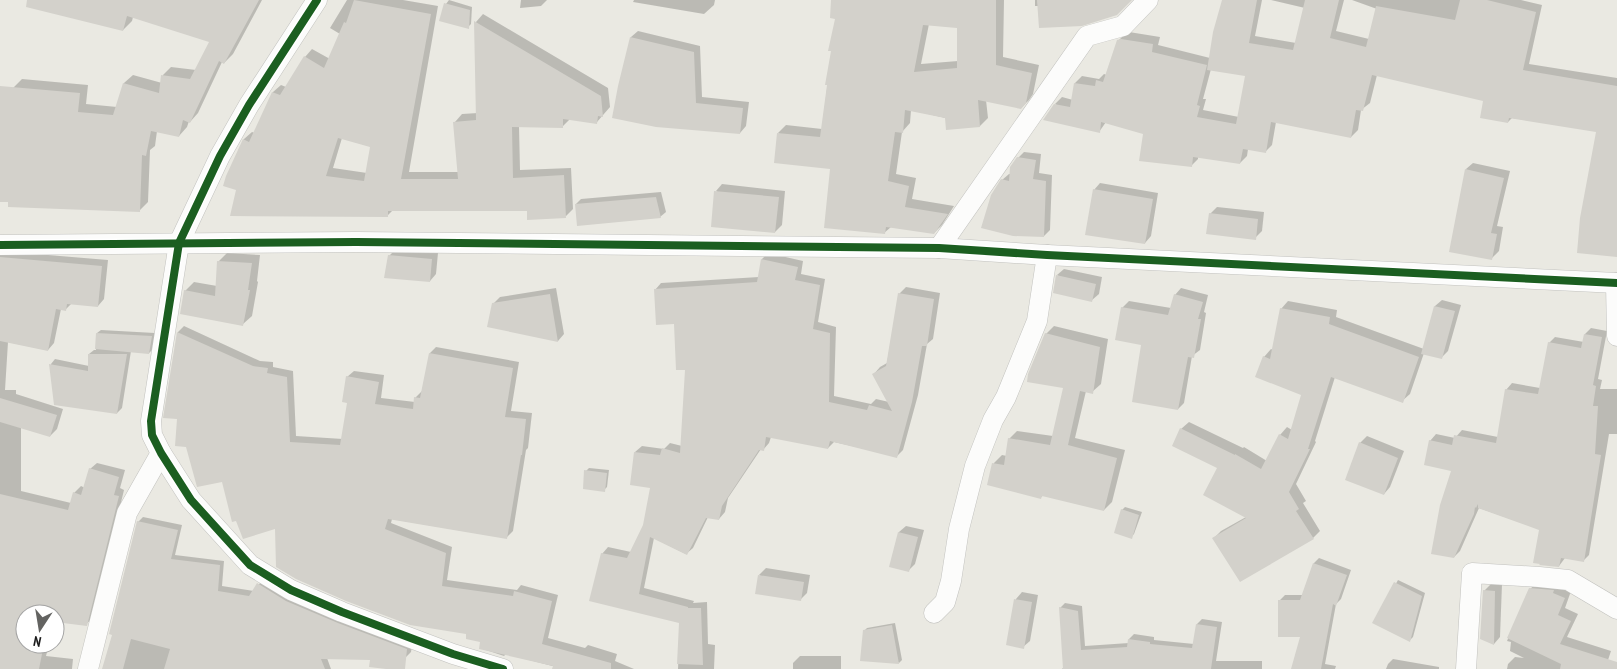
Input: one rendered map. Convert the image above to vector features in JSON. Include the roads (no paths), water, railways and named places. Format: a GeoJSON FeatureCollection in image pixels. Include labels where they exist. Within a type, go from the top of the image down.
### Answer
{"type":"FeatureCollection","features":[{"type":"Feature","properties":{"kind":"street"},"geometry":{"type":"LineString","coordinates":[[318,0],[249,105],[220,156],[179,243],[151,421],[152,435],[161,453],[191,500],[250,565],[291,590],[342,612],[453,654],[503,669]]}},
{"type":"Feature","properties":{"kind":"street"},"geometry":{"type":"LineString","coordinates":[[939,248],[1087,36],[1123,26],[1148,0]]}},
{"type":"Feature","properties":{"kind":"street"},"geometry":{"type":"LineString","coordinates":[[0,245],[356,242],[939,248],[1617,283],[1617,336]]}},
{"type":"Feature","properties":{"kind":"street"},"geometry":{"type":"LineString","coordinates":[[934,613],[945,602],[951,581],[959,529],[975,466],[993,420],[1006,397],[1036,321],[1046,255]]}},
{"type":"Feature","properties":{"kind":"street"},"geometry":{"type":"LineString","coordinates":[[88,669],[127,513],[161,453]]}},
{"type":"Feature","properties":{"kind":"street"},"geometry":{"type":"LineString","coordinates":[[1466,669],[1472,573],[1568,580],[1617,609]]}}]}
